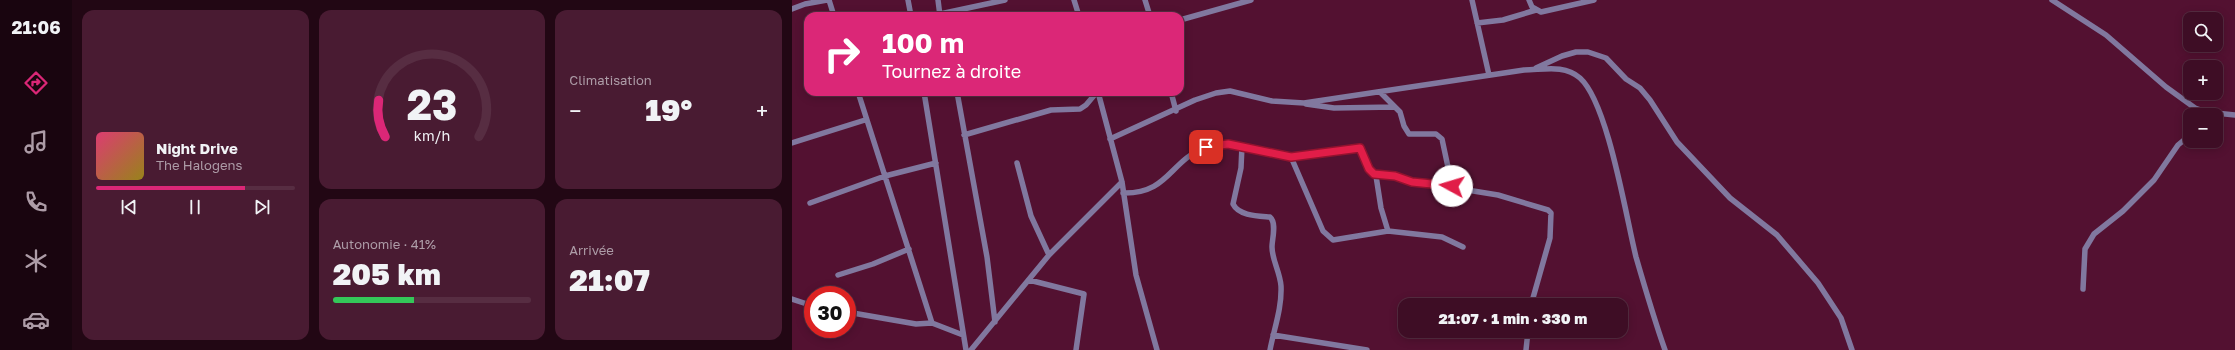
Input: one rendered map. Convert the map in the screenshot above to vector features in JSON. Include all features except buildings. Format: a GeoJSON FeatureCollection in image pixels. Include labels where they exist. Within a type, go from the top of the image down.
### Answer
{"type":"FeatureCollection","features":[{"type":"Feature","properties":{"kind":"street"},"geometry":{"type":"LineString","coordinates":[[792,9],[805,4],[828,0],[832,12]]}},
{"type":"Feature","properties":{"kind":"street"},"geometry":{"type":"LineString","coordinates":[[908,0],[910,12]]}},
{"type":"Feature","properties":{"kind":"street"},"geometry":{"type":"LineString","coordinates":[[938,0],[940,12]]}},
{"type":"Feature","properties":{"kind":"street"},"geometry":{"type":"LineString","coordinates":[[953,12],[1005,0]]}},
{"type":"Feature","properties":{"kind":"street"},"geometry":{"type":"LineString","coordinates":[[1074,0],[1078,12]]}},
{"type":"Feature","properties":{"kind":"street"},"geometry":{"type":"LineString","coordinates":[[1145,0],[1149,12]]}},
{"type":"Feature","properties":{"kind":"street"},"geometry":{"type":"LineString","coordinates":[[1184,19],[1251,0]]}},
{"type":"Feature","properties":{"kind":"street"},"geometry":{"type":"LineString","coordinates":[[1472,0],[1489,75]]}},
{"type":"Feature","properties":{"kind":"street"},"geometry":{"type":"LineString","coordinates":[[1529,0],[1536,10]]}},
{"type":"Feature","properties":{"kind":"street"},"geometry":{"type":"LineString","coordinates":[[1477,24],[1503,20],[1536,10],[1541,12],[1594,0]]}},
{"type":"Feature","properties":{"kind":"street"},"geometry":{"type":"LineString","coordinates":[[2052,0],[2106,35],[2182,100],[2196,108]]}},
{"type":"Feature","properties":{"kind":"street"},"geometry":{"type":"LineString","coordinates":[[1532,70],[1562,56],[1576,52],[1588,52],[1606,58],[1626,79],[1640,88],[1650,100],[1677,142],[1730,198],[1777,235],[1818,283],[1841,318],[1852,350]]}},
{"type":"Feature","properties":{"kind":"street"},"geometry":{"type":"LineString","coordinates":[[1110,139],[1176,111],[1195,100],[1216,93],[1230,91],[1272,101],[1304,103],[1489,75],[1556,68],[1568,72],[1580,78],[1592,95],[1606,132],[1636,257],[1653,316],[1666,350]]}},
{"type":"Feature","properties":{"kind":"street"},"geometry":{"type":"LineString","coordinates":[[1380,92],[1400,112],[1404,126],[1409,134],[1436,134],[1442,139],[1452,186]]}},
{"type":"Feature","properties":{"kind":"street"},"geometry":{"type":"LineString","coordinates":[[859,96],[865,120],[910,250],[932,323]]}},
{"type":"Feature","properties":{"kind":"street"},"geometry":{"type":"LineString","coordinates":[[925,96],[966,350]]}},
{"type":"Feature","properties":{"kind":"street"},"geometry":{"type":"LineString","coordinates":[[958,96],[987,257],[995,322]]}},
{"type":"Feature","properties":{"kind":"street"},"geometry":{"type":"LineString","coordinates":[[964,135],[1051,110],[1080,109],[1086,105],[1094,96]]}},
{"type":"Feature","properties":{"kind":"street"},"geometry":{"type":"LineString","coordinates":[[1098,96],[1122,182],[1136,275],[1157,350]]}},
{"type":"Feature","properties":{"kind":"street"},"geometry":{"type":"LineString","coordinates":[[1172,96],[1176,111]]}},
{"type":"Feature","properties":{"kind":"street"},"geometry":{"type":"LineString","coordinates":[[1304,103],[1313,106],[1334,108],[1395,107]]}},
{"type":"Feature","properties":{"kind":"street"},"geometry":{"type":"LineString","coordinates":[[2223,114],[2235,114]]}},
{"type":"Feature","properties":{"kind":"street"},"geometry":{"type":"LineString","coordinates":[[792,143],[865,120]]}},
{"type":"Feature","properties":{"kind":"street"},"geometry":{"type":"LineString","coordinates":[[2083,289],[2085,249],[2094,234],[2123,211],[2154,180],[2178,145],[2183,141]]}},
{"type":"Feature","properties":{"kind":"street"},"geometry":{"type":"LineString","coordinates":[[1123,193],[1137,193],[1162,183],[1185,158],[1206,147],[1228,144],[1291,157],[1360,148],[1369,169],[1374,174],[1381,208],[1388,231]]}},
{"type":"Feature","properties":{"kind":"street"},"geometry":{"type":"LineString","coordinates":[[1242,146],[1241,168],[1233,204],[1240,212],[1272,219],[1272,248],[1280,274],[1281,288],[1278,316],[1270,350]]}},
{"type":"Feature","properties":{"kind":"street"},"geometry":{"type":"LineString","coordinates":[[1291,157],[1326,236],[1333,240],[1388,231],[1442,237],[1463,247]]}},
{"type":"Feature","properties":{"kind":"street"},"geometry":{"type":"LineString","coordinates":[[810,204],[885,176],[936,163]]}},
{"type":"Feature","properties":{"kind":"street"},"geometry":{"type":"LineString","coordinates":[[1017,163],[1031,216],[1049,255]]}},
{"type":"Feature","properties":{"kind":"street"},"geometry":{"type":"LineString","coordinates":[[1374,174],[1395,176],[1412,182],[1452,186],[1461,189],[1498,195],[1551,213],[1550,238],[1534,298]]}},
{"type":"Feature","properties":{"kind":"street"},"geometry":{"type":"LineString","coordinates":[[971,350],[1049,255],[1122,182]]}},
{"type":"Feature","properties":{"kind":"street"},"geometry":{"type":"LineString","coordinates":[[838,276],[910,250]]}},
{"type":"Feature","properties":{"kind":"street"},"geometry":{"type":"LineString","coordinates":[[1029,280],[1084,294],[1076,350]]}},
{"type":"Feature","properties":{"kind":"street"},"geometry":{"type":"LineString","coordinates":[[792,299],[804,303]]}},
{"type":"Feature","properties":{"kind":"street"},"geometry":{"type":"LineString","coordinates":[[856,314],[916,324],[932,323],[963,335]]}},
{"type":"Feature","properties":{"kind":"street"},"geometry":{"type":"LineString","coordinates":[[1273,335],[1367,350]]}},
{"type":"Feature","properties":{"kind":"street"},"geometry":{"type":"LineString","coordinates":[[1526,350],[1527,338]]}},
{"type":"Feature","properties":{"kind":"route"},"geometry":{"type":"LineString","coordinates":[[1206,147],[1228,144],[1256,148],[1277,155],[1291,157],[1360,148],[1363,150],[1369,169],[1374,174],[1395,176],[1412,182],[1452,186]]}}]}
